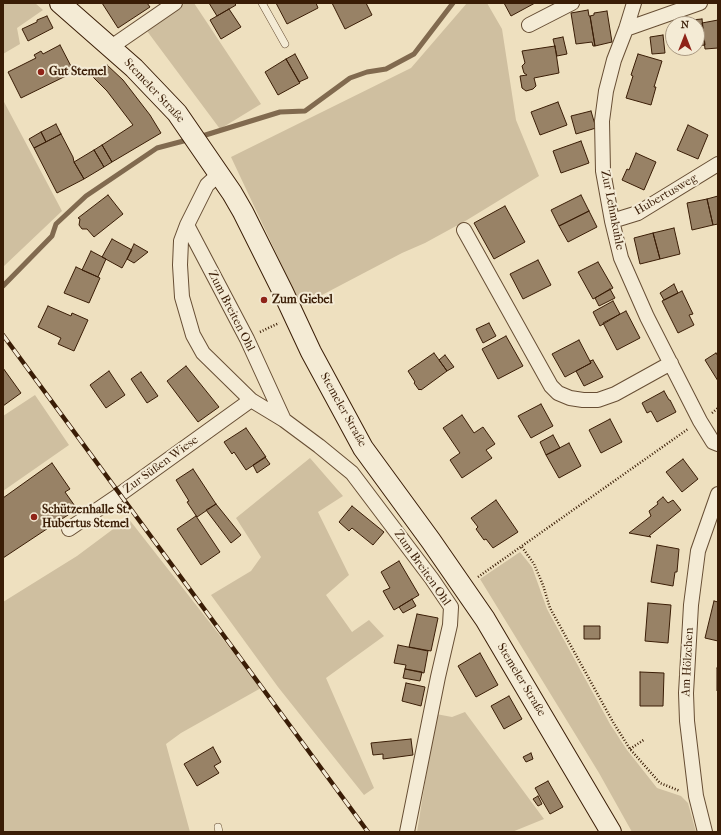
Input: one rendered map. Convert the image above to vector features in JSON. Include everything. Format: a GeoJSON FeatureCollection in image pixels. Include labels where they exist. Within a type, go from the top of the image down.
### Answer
{"type":"FeatureCollection","features":[{"type":"Feature","properties":{"kind":"main road","name":"Stemeler Straße"},"geometry":{"type":"LineString","coordinates":[[60,3],[134,68],[176,112],[219,174],[243,212],[311,352],[364,448],[485,620],[611,832]]}},
{"type":"Feature","properties":{"kind":"street"},"geometry":{"type":"LineString","coordinates":[[111,47],[174,3]]}},
{"type":"Feature","properties":{"kind":"street"},"geometry":{"type":"LineString","coordinates":[[529,25],[572,3]]}},
{"type":"Feature","properties":{"kind":"street","name":"Zur Lehmkuhle"},"geometry":{"type":"LineString","coordinates":[[634,3],[614,60],[602,121],[603,171],[612,221],[621,258],[647,317],[700,421],[713,442],[718,444]]}},
{"type":"Feature","properties":{"kind":"street"},"geometry":{"type":"LineString","coordinates":[[626,29],[700,3]]}},
{"type":"Feature","properties":{"kind":"street","name":"Hubertusweg"},"geometry":{"type":"LineString","coordinates":[[612,221],[638,213],[718,164]]}},
{"type":"Feature","properties":{"kind":"street","name":"Zum Breiten Ohl"},"geometry":{"type":"LineString","coordinates":[[219,174],[207,185],[187,225],[181,241],[180,265],[182,297],[193,335],[203,353],[251,400],[284,420],[352,473],[432,579],[451,607],[450,624],[436,685],[407,832]]}},
{"type":"Feature","properties":{"kind":"street","name":"Zum Breiten Ohl"},"geometry":{"type":"LineString","coordinates":[[187,225],[247,339],[284,420]]}},
{"type":"Feature","properties":{"kind":"street"},"geometry":{"type":"LineString","coordinates":[[464,230],[551,386],[558,393],[570,398],[598,400],[615,394],[670,363]]}},
{"type":"Feature","properties":{"kind":"street","name":"Zur Süßen Wiese"},"geometry":{"type":"LineString","coordinates":[[69,529],[120,495],[251,400]]}},
{"type":"Feature","properties":{"kind":"street","name":"Am Hölzchen"},"geometry":{"type":"LineString","coordinates":[[705,832],[696,796],[687,721],[686,693],[691,605],[698,551],[718,494]]}},
{"type":"Feature","properties":{"kind":"lane"},"geometry":{"type":"LineString","coordinates":[[262,3],[286,44]]}},
{"type":"Feature","properties":{"kind":"path"},"geometry":{"type":"LineString","coordinates":[[247,339],[293,316]]}},
{"type":"Feature","properties":{"kind":"path"},"geometry":{"type":"LineString","coordinates":[[463,588],[718,408]]}},
{"type":"Feature","properties":{"kind":"path"},"geometry":{"type":"LineString","coordinates":[[522,546],[534,564],[543,585],[550,608],[613,722],[630,749],[660,783],[696,796]]}},
{"type":"Feature","properties":{"kind":"path"},"geometry":{"type":"LineString","coordinates":[[630,749],[645,739]]}},
{"type":"Feature","properties":{"kind":"shaded area"},"geometry":{"type":"Polygon","coordinates":[[[3,3],[35,3],[43,10],[17,28],[20,44],[3,54],[3,3]]]}},
{"type":"Feature","properties":{"kind":"shaded area"},"geometry":{"type":"Polygon","coordinates":[[[185,3],[194,3],[261,104],[220,129],[147,31],[185,3]]]}},
{"type":"Feature","properties":{"kind":"shaded area"},"geometry":{"type":"Polygon","coordinates":[[[467,3],[487,3],[502,29],[516,120],[539,176],[467,220],[425,243],[402,253],[301,306],[231,157],[411,68],[467,3]]]}},
{"type":"Feature","properties":{"kind":"shaded area"},"geometry":{"type":"Polygon","coordinates":[[[3,100],[62,211],[3,267],[3,100]]]}},
{"type":"Feature","properties":{"kind":"shaded area"},"geometry":{"type":"Polygon","coordinates":[[[35,395],[69,445],[3,491],[3,416],[35,395]]]}},
{"type":"Feature","properties":{"kind":"shaded area"},"geometry":{"type":"Polygon","coordinates":[[[310,458],[343,496],[318,512],[349,575],[326,595],[352,632],[369,620],[384,636],[326,678],[374,788],[364,795],[278,687],[211,595],[251,571],[261,557],[236,518],[310,458]]]}},
{"type":"Feature","properties":{"kind":"shaded area"},"geometry":{"type":"Polygon","coordinates":[[[128,518],[261,688],[181,733],[166,744],[190,832],[3,832],[3,602],[77,556],[128,518]]]}},
{"type":"Feature","properties":{"kind":"shaded area"},"geometry":{"type":"Polygon","coordinates":[[[520,552],[532,567],[547,609],[610,724],[627,750],[657,788],[681,796],[688,803],[696,832],[632,832],[599,773],[480,579],[520,552]]]}},
{"type":"Feature","properties":{"kind":"shaded area"},"geometry":{"type":"Polygon","coordinates":[[[465,712],[544,819],[512,832],[417,832],[436,714],[452,717],[465,712]]]}},
{"type":"Feature","properties":{"kind":"building"},"geometry":{"type":"Polygon","coordinates":[[[102,3],[147,3],[150,7],[118,28],[102,3]]]}},
{"type":"Feature","properties":{"kind":"building"},"geometry":{"type":"Polygon","coordinates":[[[209,3],[234,3],[236,5],[217,16],[209,3]]]}},
{"type":"Feature","properties":{"kind":"building"},"geometry":{"type":"Polygon","coordinates":[[[276,3],[316,3],[318,8],[287,24],[276,3]]]}},
{"type":"Feature","properties":{"kind":"building"},"geometry":{"type":"Polygon","coordinates":[[[332,3],[366,3],[372,15],[345,29],[332,3]]]}},
{"type":"Feature","properties":{"kind":"building"},"geometry":{"type":"Polygon","coordinates":[[[504,3],[535,3],[511,16],[504,3]]]}},
{"type":"Feature","properties":{"kind":"building"},"geometry":{"type":"Polygon","coordinates":[[[229,9],[241,27],[221,39],[210,20],[229,9]]]}},
{"type":"Feature","properties":{"kind":"building"},"geometry":{"type":"Polygon","coordinates":[[[588,10],[595,46],[593,46],[592,42],[576,44],[571,13],[588,10]]]}},
{"type":"Feature","properties":{"kind":"building"},"geometry":{"type":"Polygon","coordinates":[[[607,11],[612,42],[595,46],[590,16],[594,15],[594,13],[607,11]]]}},
{"type":"Feature","properties":{"kind":"building"},"geometry":{"type":"Polygon","coordinates":[[[47,16],[53,28],[28,41],[22,29],[47,16]]]}},
{"type":"Feature","properties":{"kind":"building"},"geometry":{"type":"Polygon","coordinates":[[[718,20],[718,48],[705,49],[705,22],[718,20]]]}},
{"type":"Feature","properties":{"kind":"building"},"geometry":{"type":"Polygon","coordinates":[[[663,35],[665,53],[652,54],[650,37],[663,35]]]}},
{"type":"Feature","properties":{"kind":"building"},"geometry":{"type":"Polygon","coordinates":[[[563,37],[567,54],[557,56],[553,39],[563,37]]]}},
{"type":"Feature","properties":{"kind":"building","name":"Gut Stemel"},"geometry":{"type":"Polygon","coordinates":[[[60,45],[74,72],[21,98],[8,72],[36,58],[34,55],[41,51],[43,54],[60,45]]]}},
{"type":"Feature","properties":{"kind":"building"},"geometry":{"type":"Polygon","coordinates":[[[555,46],[559,73],[534,78],[536,86],[533,89],[526,91],[522,88],[520,76],[527,75],[524,73],[522,66],[525,63],[522,51],[555,46]]]}},
{"type":"Feature","properties":{"kind":"building"},"geometry":{"type":"Polygon","coordinates":[[[295,54],[308,78],[299,82],[286,59],[295,54]]]}},
{"type":"Feature","properties":{"kind":"building"},"geometry":{"type":"Polygon","coordinates":[[[638,54],[662,61],[654,87],[656,87],[651,105],[626,98],[633,76],[631,75],[638,54]]]}},
{"type":"Feature","properties":{"kind":"building"},"geometry":{"type":"Polygon","coordinates":[[[286,59],[300,83],[278,95],[265,72],[286,59]]]}},
{"type":"Feature","properties":{"kind":"building"},"geometry":{"type":"Polygon","coordinates":[[[107,65],[123,80],[150,115],[161,133],[112,162],[102,145],[133,125],[107,91],[91,75],[107,65]]]}},
{"type":"Feature","properties":{"kind":"building"},"geometry":{"type":"Polygon","coordinates":[[[558,102],[567,125],[540,135],[531,112],[558,102]]]}},
{"type":"Feature","properties":{"kind":"building"},"geometry":{"type":"Polygon","coordinates":[[[591,111],[596,128],[576,134],[571,116],[591,111]]]}},
{"type":"Feature","properties":{"kind":"building"},"geometry":{"type":"Polygon","coordinates":[[[56,124],[61,134],[46,142],[41,132],[56,124]]]}},
{"type":"Feature","properties":{"kind":"building"},"geometry":{"type":"Polygon","coordinates":[[[688,125],[708,135],[698,159],[677,150],[688,125]]]}},
{"type":"Feature","properties":{"kind":"building"},"geometry":{"type":"Polygon","coordinates":[[[41,132],[46,142],[34,148],[29,139],[41,132]]]}},
{"type":"Feature","properties":{"kind":"building"},"geometry":{"type":"Polygon","coordinates":[[[61,134],[84,179],[57,193],[34,148],[61,134]]]}},
{"type":"Feature","properties":{"kind":"building"},"geometry":{"type":"Polygon","coordinates":[[[581,141],[589,163],[561,173],[553,151],[581,141]]]}},
{"type":"Feature","properties":{"kind":"building"},"geometry":{"type":"Polygon","coordinates":[[[102,145],[112,162],[104,167],[94,150],[102,145]]]}},
{"type":"Feature","properties":{"kind":"building"},"geometry":{"type":"Polygon","coordinates":[[[94,150],[104,167],[84,179],[74,162],[94,150]]]}},
{"type":"Feature","properties":{"kind":"building"},"geometry":{"type":"Polygon","coordinates":[[[636,153],[656,162],[644,190],[622,180],[627,169],[629,170],[636,153]]]}},
{"type":"Feature","properties":{"kind":"building"},"geometry":{"type":"Polygon","coordinates":[[[108,195],[123,214],[94,237],[87,229],[82,229],[79,225],[80,219],[78,218],[108,195]]]}},
{"type":"Feature","properties":{"kind":"building"},"geometry":{"type":"Polygon","coordinates":[[[581,195],[589,211],[559,226],[551,210],[581,195]]]}},
{"type":"Feature","properties":{"kind":"building"},"geometry":{"type":"Polygon","coordinates":[[[718,196],[718,224],[713,225],[707,199],[718,196]]]}},
{"type":"Feature","properties":{"kind":"building"},"geometry":{"type":"Polygon","coordinates":[[[707,199],[713,225],[692,230],[687,203],[707,199]]]}},
{"type":"Feature","properties":{"kind":"building"},"geometry":{"type":"Polygon","coordinates":[[[505,206],[525,242],[494,259],[474,223],[505,206]]]}},
{"type":"Feature","properties":{"kind":"building"},"geometry":{"type":"Polygon","coordinates":[[[589,211],[597,227],[568,242],[559,226],[589,211]]]}},
{"type":"Feature","properties":{"kind":"building"},"geometry":{"type":"Polygon","coordinates":[[[674,228],[680,254],[660,259],[653,233],[674,228]]]}},
{"type":"Feature","properties":{"kind":"building"},"geometry":{"type":"Polygon","coordinates":[[[653,233],[660,259],[640,264],[634,238],[653,233]]]}},
{"type":"Feature","properties":{"kind":"building"},"geometry":{"type":"Polygon","coordinates":[[[112,239],[132,250],[122,268],[102,257],[112,239]]]}},
{"type":"Feature","properties":{"kind":"building"},"geometry":{"type":"Polygon","coordinates":[[[134,244],[148,252],[134,263],[127,259],[134,244]]]}},
{"type":"Feature","properties":{"kind":"building"},"geometry":{"type":"Polygon","coordinates":[[[91,251],[106,259],[98,277],[82,270],[91,251]]]}},
{"type":"Feature","properties":{"kind":"building"},"geometry":{"type":"Polygon","coordinates":[[[538,260],[551,285],[523,299],[510,274],[538,260]]]}},
{"type":"Feature","properties":{"kind":"building"},"geometry":{"type":"Polygon","coordinates":[[[598,262],[613,288],[593,299],[578,272],[598,262]]]}},
{"type":"Feature","properties":{"kind":"building"},"geometry":{"type":"Polygon","coordinates":[[[76,267],[100,278],[89,303],[64,293],[76,267]]]}},
{"type":"Feature","properties":{"kind":"building"},"geometry":{"type":"Polygon","coordinates":[[[674,284],[678,293],[664,300],[660,293],[674,284]]]}},
{"type":"Feature","properties":{"kind":"building"},"geometry":{"type":"Polygon","coordinates":[[[610,289],[615,298],[599,306],[595,298],[610,289]]]}},
{"type":"Feature","properties":{"kind":"building"},"geometry":{"type":"Polygon","coordinates":[[[682,291],[693,314],[689,315],[694,325],[678,333],[662,301],[682,291]]]}},
{"type":"Feature","properties":{"kind":"building"},"geometry":{"type":"Polygon","coordinates":[[[613,301],[620,314],[600,326],[593,312],[613,301]]]}},
{"type":"Feature","properties":{"kind":"building"},"geometry":{"type":"Polygon","coordinates":[[[48,306],[71,316],[72,313],[88,320],[74,351],[58,344],[61,338],[38,327],[48,306]]]}},
{"type":"Feature","properties":{"kind":"building"},"geometry":{"type":"Polygon","coordinates":[[[626,311],[640,338],[617,350],[603,323],[626,311]]]}},
{"type":"Feature","properties":{"kind":"building"},"geometry":{"type":"Polygon","coordinates":[[[489,323],[496,336],[483,343],[476,329],[489,323]]]}},
{"type":"Feature","properties":{"kind":"building"},"geometry":{"type":"Polygon","coordinates":[[[506,336],[523,366],[498,379],[482,349],[506,336]]]}},
{"type":"Feature","properties":{"kind":"building"},"geometry":{"type":"Polygon","coordinates":[[[579,340],[591,363],[565,377],[552,354],[579,340]]]}},
{"type":"Feature","properties":{"kind":"building"},"geometry":{"type":"Polygon","coordinates":[[[434,353],[447,371],[419,390],[408,371],[434,353]]]}},
{"type":"Feature","properties":{"kind":"building"},"geometry":{"type":"Polygon","coordinates":[[[716,353],[718,356],[718,381],[705,360],[716,353]]]}},
{"type":"Feature","properties":{"kind":"building"},"geometry":{"type":"Polygon","coordinates":[[[445,355],[454,367],[447,371],[439,360],[445,355]]]}},
{"type":"Feature","properties":{"kind":"building"},"geometry":{"type":"Polygon","coordinates":[[[593,360],[603,377],[584,386],[576,371],[591,363],[590,361],[593,360]]]}},
{"type":"Feature","properties":{"kind":"building"},"geometry":{"type":"Polygon","coordinates":[[[186,366],[219,407],[198,422],[167,381],[186,366]]]}},
{"type":"Feature","properties":{"kind":"building"},"geometry":{"type":"Polygon","coordinates":[[[3,368],[21,393],[3,406],[3,368]]]}},
{"type":"Feature","properties":{"kind":"building"},"geometry":{"type":"Polygon","coordinates":[[[109,371],[125,395],[106,408],[90,385],[109,371]]]}},
{"type":"Feature","properties":{"kind":"building"},"geometry":{"type":"Polygon","coordinates":[[[141,372],[158,396],[147,403],[131,379],[141,372]]]}},
{"type":"Feature","properties":{"kind":"building"},"geometry":{"type":"Polygon","coordinates":[[[664,391],[676,412],[657,422],[651,411],[647,413],[642,403],[664,391]]]}},
{"type":"Feature","properties":{"kind":"building"},"geometry":{"type":"Polygon","coordinates":[[[541,404],[553,426],[531,438],[518,416],[541,404]]]}},
{"type":"Feature","properties":{"kind":"building"},"geometry":{"type":"Polygon","coordinates":[[[462,415],[474,433],[483,427],[495,444],[486,450],[492,458],[462,478],[450,460],[460,453],[443,428],[462,415]]]}},
{"type":"Feature","properties":{"kind":"building"},"geometry":{"type":"Polygon","coordinates":[[[610,419],[622,442],[601,453],[589,430],[610,419]]]}},
{"type":"Feature","properties":{"kind":"building"},"geometry":{"type":"Polygon","coordinates":[[[246,428],[266,457],[246,470],[234,452],[232,454],[224,442],[246,428]]]}},
{"type":"Feature","properties":{"kind":"building"},"geometry":{"type":"Polygon","coordinates":[[[553,435],[560,448],[546,455],[540,442],[553,435]]]}},
{"type":"Feature","properties":{"kind":"building"},"geometry":{"type":"Polygon","coordinates":[[[569,443],[581,466],[559,478],[546,455],[569,443]]]}},
{"type":"Feature","properties":{"kind":"building"},"geometry":{"type":"Polygon","coordinates":[[[265,457],[270,464],[257,473],[253,465],[265,457]]]}},
{"type":"Feature","properties":{"kind":"building"},"geometry":{"type":"Polygon","coordinates":[[[683,459],[698,479],[682,492],[666,472],[683,459]]]}},
{"type":"Feature","properties":{"kind":"building","name":"Schützenhalle St. Hubertus Stemel"},"geometry":{"type":"Polygon","coordinates":[[[52,463],[70,489],[65,492],[77,509],[3,558],[3,498],[52,463]]]}},
{"type":"Feature","properties":{"kind":"building"},"geometry":{"type":"Polygon","coordinates":[[[193,469],[216,504],[197,517],[187,502],[189,501],[176,480],[193,469]]]}},
{"type":"Feature","properties":{"kind":"building"},"geometry":{"type":"Polygon","coordinates":[[[663,497],[668,503],[673,500],[681,510],[649,536],[651,537],[629,533],[651,516],[649,511],[658,504],[657,502],[663,497]]]}},
{"type":"Feature","properties":{"kind":"building"},"geometry":{"type":"Polygon","coordinates":[[[496,500],[518,532],[493,548],[486,539],[484,540],[476,529],[478,527],[471,518],[496,500]]]}},
{"type":"Feature","properties":{"kind":"building"},"geometry":{"type":"Polygon","coordinates":[[[216,504],[241,535],[231,543],[206,510],[216,504]]]}},
{"type":"Feature","properties":{"kind":"building"},"geometry":{"type":"Polygon","coordinates":[[[352,506],[384,532],[373,545],[352,528],[349,531],[339,522],[352,506]]]}},
{"type":"Feature","properties":{"kind":"building"},"geometry":{"type":"Polygon","coordinates":[[[196,516],[220,552],[201,565],[177,529],[196,516]]]}},
{"type":"Feature","properties":{"kind":"building"},"geometry":{"type":"Polygon","coordinates":[[[657,545],[679,549],[677,572],[675,572],[673,586],[651,582],[657,545]]]}},
{"type":"Feature","properties":{"kind":"building"},"geometry":{"type":"Polygon","coordinates":[[[399,561],[419,595],[394,610],[383,591],[390,588],[381,572],[399,561]]]}},
{"type":"Feature","properties":{"kind":"building"},"geometry":{"type":"Polygon","coordinates":[[[412,599],[416,606],[403,613],[399,607],[412,599]]]}},
{"type":"Feature","properties":{"kind":"building"},"geometry":{"type":"Polygon","coordinates":[[[714,601],[718,602],[718,641],[705,638],[714,601]]]}},
{"type":"Feature","properties":{"kind":"building"},"geometry":{"type":"Polygon","coordinates":[[[648,603],[671,605],[668,643],[645,641],[648,603]]]}},
{"type":"Feature","properties":{"kind":"building"},"geometry":{"type":"Polygon","coordinates":[[[417,614],[438,618],[431,651],[409,647],[417,614]]]}},
{"type":"Feature","properties":{"kind":"building"},"geometry":{"type":"Polygon","coordinates":[[[584,626],[600,626],[600,639],[584,639],[584,626]]]}},
{"type":"Feature","properties":{"kind":"building"},"geometry":{"type":"Polygon","coordinates":[[[398,645],[428,651],[424,673],[405,669],[406,665],[394,663],[398,645]]]}},
{"type":"Feature","properties":{"kind":"building"},"geometry":{"type":"Polygon","coordinates":[[[480,653],[498,685],[476,697],[458,666],[480,653]]]}},
{"type":"Feature","properties":{"kind":"building"},"geometry":{"type":"Polygon","coordinates":[[[718,668],[718,691],[717,691],[718,668]]]}},
{"type":"Feature","properties":{"kind":"building"},"geometry":{"type":"Polygon","coordinates":[[[405,669],[422,672],[420,681],[403,678],[405,669]]]}},
{"type":"Feature","properties":{"kind":"building"},"geometry":{"type":"Polygon","coordinates":[[[640,672],[664,673],[663,706],[640,706],[640,672]]]}},
{"type":"Feature","properties":{"kind":"building"},"geometry":{"type":"Polygon","coordinates":[[[406,683],[425,687],[421,706],[402,701],[406,683]]]}},
{"type":"Feature","properties":{"kind":"building"},"geometry":{"type":"Polygon","coordinates":[[[509,696],[522,719],[504,729],[491,706],[509,696]]]}},
{"type":"Feature","properties":{"kind":"building"},"geometry":{"type":"Polygon","coordinates":[[[411,739],[413,755],[383,759],[383,754],[373,755],[371,743],[411,739]]]}},
{"type":"Feature","properties":{"kind":"building"},"geometry":{"type":"Polygon","coordinates":[[[213,747],[221,762],[214,766],[219,773],[197,786],[184,764],[213,747]]]}},
{"type":"Feature","properties":{"kind":"building"},"geometry":{"type":"Polygon","coordinates":[[[531,753],[533,759],[526,762],[523,757],[531,753]]]}},
{"type":"Feature","properties":{"kind":"building"},"geometry":{"type":"Polygon","coordinates":[[[548,781],[563,807],[550,814],[535,788],[548,781]]]}},
{"type":"Feature","properties":{"kind":"building"},"geometry":{"type":"Polygon","coordinates":[[[538,796],[542,804],[538,806],[533,799],[538,796]]]}},
{"type":"Feature","properties":{"kind":"waterway"},"geometry":{"type":"LineString","coordinates":[[199,137],[280,112],[305,111],[350,78],[367,72],[386,69],[414,54],[453,3]]}},
{"type":"Feature","properties":{"kind":"waterway"},"geometry":{"type":"LineString","coordinates":[[3,286],[52,236],[56,224],[86,196],[157,148],[191,139]]}},
{"type":"Feature","properties":{"kind":"railway"},"geometry":{"type":"LineString","coordinates":[[3,335],[368,832]]}},
{"type":"Feature","properties":{"kind":"place","name":"Gut Stemel"},"geometry":{"type":"Point","coordinates":[41,72]}},
{"type":"Feature","properties":{"kind":"place","name":"Zum Giebel"},"geometry":{"type":"Point","coordinates":[264,300]}},
{"type":"Feature","properties":{"kind":"place","name":"Schützenhalle St. Hubertus Stemel"},"geometry":{"type":"Point","coordinates":[34,517]}}]}
